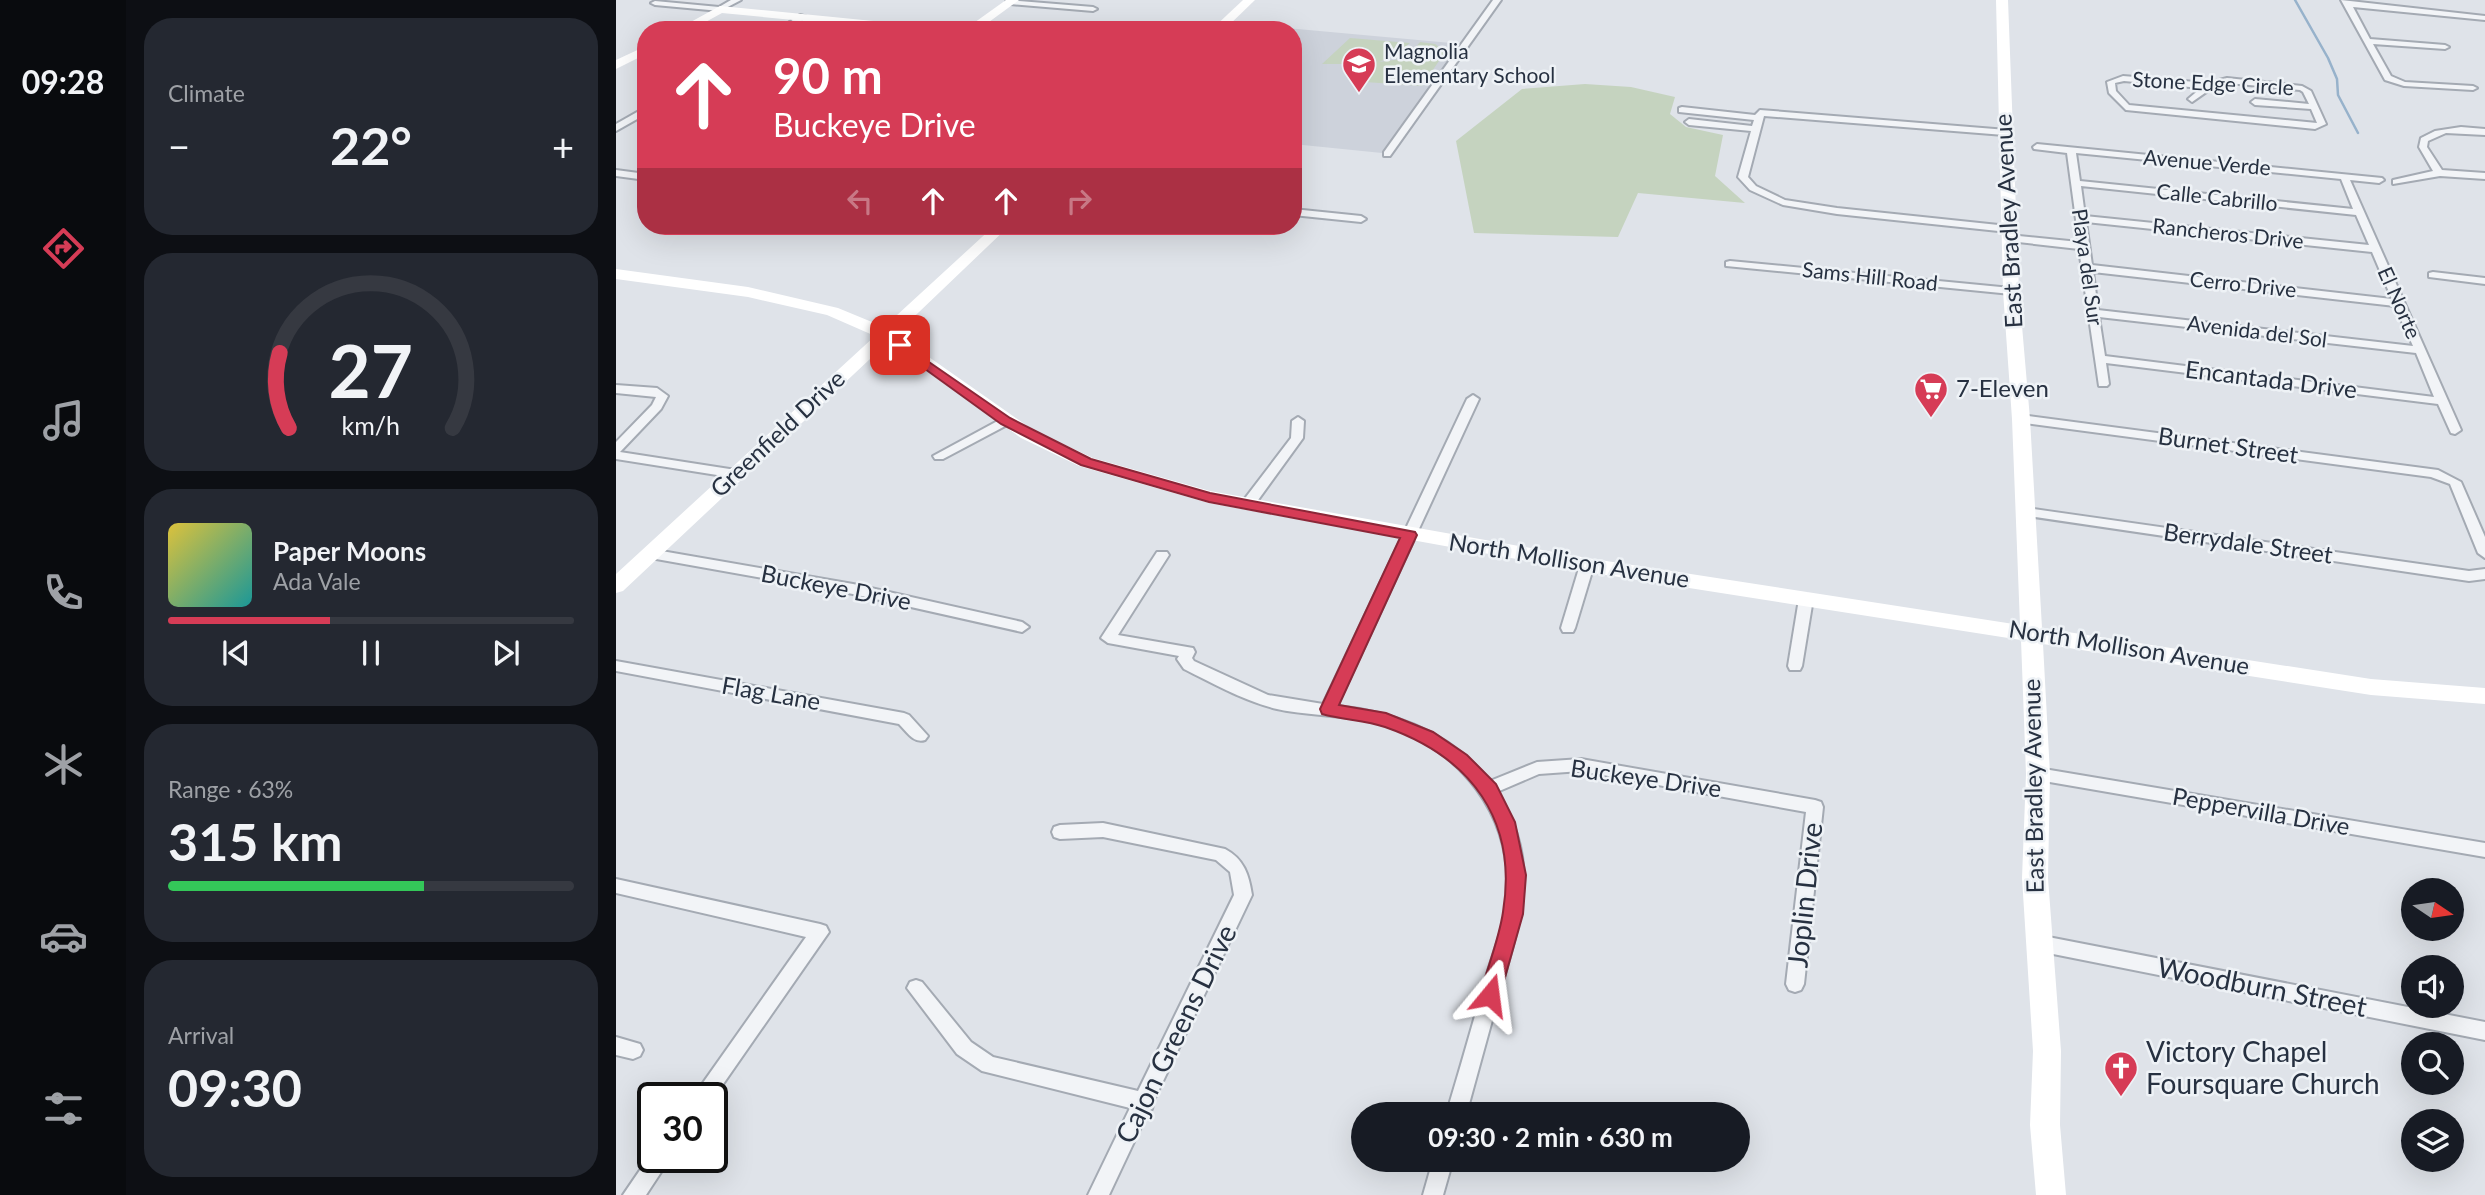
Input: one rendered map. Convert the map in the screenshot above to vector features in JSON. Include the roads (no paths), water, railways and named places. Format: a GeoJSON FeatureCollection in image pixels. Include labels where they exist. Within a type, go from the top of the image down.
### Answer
{"type":"FeatureCollection","features":[{"type":"Feature","properties":{"kind":"main road"},"geometry":{"type":"LineString","coordinates":[[1227,21],[1249,0]]}},
{"type":"Feature","properties":{"kind":"main road","name":"East Bradley Avenue"},"geometry":{"type":"LineString","coordinates":[[2002,0],[2008,234],[2021,419],[2038,774],[2033,820],[2038,943],[2049,1088],[2045,1113],[2051,1195]]}},
{"type":"Feature","properties":{"kind":"main road"},"geometry":{"type":"LineString","coordinates":[[983,21],[1011,1]]}},
{"type":"Feature","properties":{"kind":"main road"},"geometry":{"type":"LineString","coordinates":[[698,21],[720,9],[843,21]]}},
{"type":"Feature","properties":{"kind":"main road"},"geometry":{"type":"LineString","coordinates":[[616,65],[637,54]]}},
{"type":"Feature","properties":{"kind":"main road","name":"Greenfield Drive"},"geometry":{"type":"LineString","coordinates":[[616,586],[992,235]]}},
{"type":"Feature","properties":{"kind":"main road","name":"North Mollison Avenue"},"geometry":{"type":"LineString","coordinates":[[616,274],[799,302],[832,311],[885,334],[1006,421],[1086,462],[1148,482],[1409,535],[1587,565],[2371,687],[2485,696]]}},
{"type":"Feature","properties":{"kind":"street"},"geometry":{"type":"LineString","coordinates":[[655,3],[720,9],[737,0]]}},
{"type":"Feature","properties":{"kind":"street"},"geometry":{"type":"LineString","coordinates":[[1387,154],[1497,0]]}},
{"type":"Feature","properties":{"kind":"street"},"geometry":{"type":"LineString","coordinates":[[1011,1],[1093,9]]}},
{"type":"Feature","properties":{"kind":"street"},"geometry":{"type":"LineString","coordinates":[[2346,2],[2485,18]]}},
{"type":"Feature","properties":{"kind":"street"},"geometry":{"type":"LineString","coordinates":[[2346,2],[2388,78],[2404,84],[2473,88]]}},
{"type":"Feature","properties":{"kind":"street"},"geometry":{"type":"LineString","coordinates":[[797,21],[803,17]]}},
{"type":"Feature","properties":{"kind":"street"},"geometry":{"type":"LineString","coordinates":[[2367,41],[2445,47]]}},
{"type":"Feature","properties":{"kind":"street","name":"Stone Edge Circle"},"geometry":{"type":"LineString","coordinates":[[2115,80],[2209,86],[2227,80],[2302,88],[2307,91],[2322,124],[2126,107],[2112,91],[2111,82],[2115,80]]}},
{"type":"Feature","properties":{"kind":"street"},"geometry":{"type":"LineString","coordinates":[[2192,99],[2209,86]]}},
{"type":"Feature","properties":{"kind":"street"},"geometry":{"type":"LineString","coordinates":[[2160,108],[2174,99]]}},
{"type":"Feature","properties":{"kind":"street"},"geometry":{"type":"LineString","coordinates":[[2255,102],[2314,107]]}},
{"type":"Feature","properties":{"kind":"street"},"geometry":{"type":"LineString","coordinates":[[1682,110],[1758,118]]}},
{"type":"Feature","properties":{"kind":"street"},"geometry":{"type":"LineString","coordinates":[[2004,132],[1760,113],[1743,177],[1753,188],[1783,202],[2084,246]]}},
{"type":"Feature","properties":{"kind":"street"},"geometry":{"type":"LineString","coordinates":[[616,128],[637,115]]}},
{"type":"Feature","properties":{"kind":"street"},"geometry":{"type":"LineString","coordinates":[[1689,122],[1755,129]]}},
{"type":"Feature","properties":{"kind":"street"},"geometry":{"type":"LineString","coordinates":[[2438,171],[2423,147],[2424,140],[2433,133],[2448,130],[2485,132]]}},
{"type":"Feature","properties":{"kind":"street","name":"Avenue Verde"},"geometry":{"type":"LineString","coordinates":[[2037,147],[2379,180]]}},
{"type":"Feature","properties":{"kind":"street","name":"Playa del Sur"},"geometry":{"type":"LineString","coordinates":[[2071,150],[2103,384]]}},
{"type":"Feature","properties":{"kind":"street"},"geometry":{"type":"LineString","coordinates":[[2396,182],[2417,174],[2438,171],[2485,176]]}},
{"type":"Feature","properties":{"kind":"street"},"geometry":{"type":"LineString","coordinates":[[616,173],[637,176]]}},
{"type":"Feature","properties":{"kind":"street","name":"El Norte"},"geometry":{"type":"LineString","coordinates":[[2344,176],[2455,430]]}},
{"type":"Feature","properties":{"kind":"street","name":"Calle Cabrillo"},"geometry":{"type":"LineString","coordinates":[[2076,183],[2358,212]]}},
{"type":"Feature","properties":{"kind":"street"},"geometry":{"type":"LineString","coordinates":[[1302,213],[1362,219]]}},
{"type":"Feature","properties":{"kind":"street","name":"Rancheros Drive"},"geometry":{"type":"LineString","coordinates":[[2081,219],[2375,249]]}},
{"type":"Feature","properties":{"kind":"street","name":"Sams Hill Road"},"geometry":{"type":"LineString","coordinates":[[1730,264],[2011,291]]}},
{"type":"Feature","properties":{"kind":"street","name":"Cerro Drive"},"geometry":{"type":"LineString","coordinates":[[2087,268],[2399,303]]}},
{"type":"Feature","properties":{"kind":"street"},"geometry":{"type":"LineString","coordinates":[[2433,275],[2485,281]]}},
{"type":"Feature","properties":{"kind":"street","name":"Avenida del Sol"},"geometry":{"type":"LineString","coordinates":[[2093,313],[2420,351]]}},
{"type":"Feature","properties":{"kind":"street","name":"Encantada Drive"},"geometry":{"type":"LineString","coordinates":[[2100,359],[2442,401]]}},
{"type":"Feature","properties":{"kind":"street"},"geometry":{"type":"LineString","coordinates":[[616,389],[657,392],[662,396],[657,406],[616,450]]}},
{"type":"Feature","properties":{"kind":"street"},"geometry":{"type":"LineString","coordinates":[[1328,709],[1472,399]]}},
{"type":"Feature","properties":{"kind":"street","name":"Burnet Street"},"geometry":{"type":"LineString","coordinates":[[2021,419],[2434,472],[2455,482],[2485,553]]}},
{"type":"Feature","properties":{"kind":"street"},"geometry":{"type":"LineString","coordinates":[[939,456],[1006,421]]}},
{"type":"Feature","properties":{"kind":"street"},"geometry":{"type":"LineString","coordinates":[[1248,504],[1297,438],[1298,421]]}},
{"type":"Feature","properties":{"kind":"street"},"geometry":{"type":"LineString","coordinates":[[616,455],[736,474]]}},
{"type":"Feature","properties":{"kind":"street","name":"Berrydale Street"},"geometry":{"type":"LineString","coordinates":[[2026,512],[2469,576],[2485,574]]}},
{"type":"Feature","properties":{"kind":"street","name":"Buckeye Drive"},"geometry":{"type":"LineString","coordinates":[[650,554],[853,589],[1022,628]]}},
{"type":"Feature","properties":{"kind":"street"},"geometry":{"type":"LineString","coordinates":[[1162,555],[1108,638],[1188,652],[1184,659],[1189,665],[1248,694],[1277,703],[1386,720],[1427,737],[1461,760],[1489,789],[1511,839],[1516,894],[1513,914],[1460,1102]]}},
{"type":"Feature","properties":{"kind":"street"},"geometry":{"type":"LineString","coordinates":[[1568,628],[1587,565]]}},
{"type":"Feature","properties":{"kind":"street"},"geometry":{"type":"LineString","coordinates":[[1795,666],[1806,599]]}},
{"type":"Feature","properties":{"kind":"street","name":"Flag Lane"},"geometry":{"type":"LineString","coordinates":[[616,666],[904,719],[920,736]]}},
{"type":"Feature","properties":{"kind":"street","name":"Buckeye Drive"},"geometry":{"type":"LineString","coordinates":[[1489,789],[1537,768],[1581,765],[1815,807]]}},
{"type":"Feature","properties":{"kind":"street","name":"Peppervilla Drive"},"geometry":{"type":"LineString","coordinates":[[2038,774],[2485,850]]}},
{"type":"Feature","properties":{"kind":"street","name":"Joplin Drive"},"geometry":{"type":"LineString","coordinates":[[1795,984],[1815,807]]}},
{"type":"Feature","properties":{"kind":"street","name":"Cajon Greens Drive"},"geometry":{"type":"LineString","coordinates":[[1060,832],[1103,830],[1219,854],[1232,860],[1239,870],[1243,895],[1098,1195]]}},
{"type":"Feature","properties":{"kind":"street"},"geometry":{"type":"LineString","coordinates":[[616,886],[820,932],[714,1082]]}},
{"type":"Feature","properties":{"kind":"street","name":"Woodburn Street"},"geometry":{"type":"LineString","coordinates":[[2038,943],[2485,1031]]}},
{"type":"Feature","properties":{"kind":"street"},"geometry":{"type":"LineString","coordinates":[[916,988],[964,1048],[989,1065],[1145,1102]]}},
{"type":"Feature","properties":{"kind":"street"},"geometry":{"type":"LineString","coordinates":[[1433,1195],[1440,1172]]}},
{"type":"Feature","properties":{"kind":"street"},"geometry":{"type":"LineString","coordinates":[[633,1195],[649,1173]]}},
{"type":"Feature","properties":{"kind":"waterway"},"geometry":{"type":"LineString","coordinates":[[2295,0],[2328,58],[2337,79],[2338,95],[2358,133]]}},
{"type":"Feature","properties":{"kind":"place","name":"Magnolia Elementary School"},"geometry":{"type":"Point","coordinates":[1359,94]}},
{"type":"Feature","properties":{"kind":"place","name":"7-Eleven"},"geometry":{"type":"Point","coordinates":[1931,419]}},
{"type":"Feature","properties":{"kind":"place","name":"Victory Chapel Foursquare Church"},"geometry":{"type":"Point","coordinates":[2121,1098]}}]}
